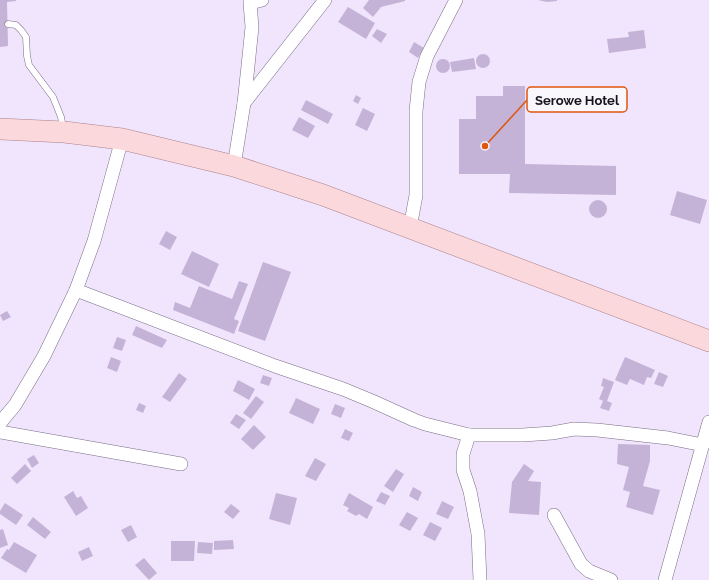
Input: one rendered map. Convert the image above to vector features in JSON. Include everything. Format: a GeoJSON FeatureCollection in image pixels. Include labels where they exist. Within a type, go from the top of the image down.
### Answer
{"type":"FeatureCollection","features":[{"type":"Feature","properties":{"kind":"main road"},"geometry":{"type":"LineString","coordinates":[[0,129],[64,132],[122,139],[234,166],[323,195],[709,341]]}},
{"type":"Feature","properties":{"kind":"street"},"geometry":{"type":"LineString","coordinates":[[244,103],[325,0]]}},
{"type":"Feature","properties":{"kind":"street"},"geometry":{"type":"LineString","coordinates":[[410,228],[416,195],[416,111],[419,82],[427,56],[456,0]]}},
{"type":"Feature","properties":{"kind":"street"},"geometry":{"type":"LineString","coordinates":[[234,166],[244,103],[254,1]]}},
{"type":"Feature","properties":{"kind":"street"},"geometry":{"type":"LineString","coordinates":[[0,423],[15,405],[44,356],[76,290],[94,241],[122,139]]}},
{"type":"Feature","properties":{"kind":"street"},"geometry":{"type":"LineString","coordinates":[[76,290],[275,366],[342,389],[414,420],[469,435],[552,434],[574,429],[668,438],[703,444]]}},
{"type":"Feature","properties":{"kind":"street"},"geometry":{"type":"LineString","coordinates":[[665,580],[709,422]]}},
{"type":"Feature","properties":{"kind":"street"},"geometry":{"type":"LineString","coordinates":[[0,432],[181,464]]}},
{"type":"Feature","properties":{"kind":"street"},"geometry":{"type":"LineString","coordinates":[[469,435],[462,454],[463,470],[470,491],[478,534],[480,580]]}},
{"type":"Feature","properties":{"kind":"street"},"geometry":{"type":"LineString","coordinates":[[554,515],[581,564],[589,571],[611,580]]}},
{"type":"Feature","properties":{"kind":"lane"},"geometry":{"type":"LineString","coordinates":[[8,24],[16,25],[26,38],[29,65],[53,97],[61,117],[64,132]]}},
{"type":"Feature","properties":{"kind":"building"},"geometry":{"type":"Polygon","coordinates":[[[0,0],[16,1],[7,2],[8,46],[0,47],[0,0]]]}},
{"type":"Feature","properties":{"kind":"building"},"geometry":{"type":"Polygon","coordinates":[[[369,0],[405,1],[381,7],[373,17],[363,8],[369,0]]]}},
{"type":"Feature","properties":{"kind":"building"},"geometry":{"type":"Polygon","coordinates":[[[538,0],[557,0],[557,1],[547,2],[538,0]]]}},
{"type":"Feature","properties":{"kind":"building"},"geometry":{"type":"Polygon","coordinates":[[[348,7],[375,23],[366,39],[338,22],[348,7]]]}},
{"type":"Feature","properties":{"kind":"building"},"geometry":{"type":"Polygon","coordinates":[[[377,29],[387,34],[381,43],[372,36],[377,29]]]}},
{"type":"Feature","properties":{"kind":"building"},"geometry":{"type":"Polygon","coordinates":[[[644,30],[646,48],[609,53],[607,39],[629,37],[628,32],[644,30]]]}},
{"type":"Feature","properties":{"kind":"building"},"geometry":{"type":"Polygon","coordinates":[[[414,42],[424,48],[418,58],[409,52],[414,42]]]}},
{"type":"Feature","properties":{"kind":"building"},"geometry":{"type":"Polygon","coordinates":[[[483,54],[488,56],[490,61],[488,66],[483,68],[478,66],[476,61],[478,56],[483,54]]]}},
{"type":"Feature","properties":{"kind":"building"},"geometry":{"type":"Polygon","coordinates":[[[474,58],[476,69],[452,72],[450,62],[474,58]]]}},
{"type":"Feature","properties":{"kind":"building"},"geometry":{"type":"Polygon","coordinates":[[[443,59],[448,61],[450,66],[448,71],[443,73],[438,71],[436,66],[438,61],[443,59]]]}},
{"type":"Feature","properties":{"kind":"building"},"geometry":{"type":"Polygon","coordinates":[[[503,86],[525,86],[525,164],[616,166],[616,195],[509,193],[510,174],[459,174],[459,119],[476,119],[476,96],[503,96],[503,86]]]}},
{"type":"Feature","properties":{"kind":"building"},"geometry":{"type":"Polygon","coordinates":[[[356,95],[361,98],[358,104],[353,101],[356,95]]]}},
{"type":"Feature","properties":{"kind":"building"},"geometry":{"type":"Polygon","coordinates":[[[306,100],[333,114],[328,124],[301,110],[306,100]]]}},
{"type":"Feature","properties":{"kind":"building"},"geometry":{"type":"Polygon","coordinates":[[[363,108],[375,114],[367,131],[355,125],[363,108]]]}},
{"type":"Feature","properties":{"kind":"building"},"geometry":{"type":"Polygon","coordinates":[[[299,117],[315,126],[308,138],[292,130],[299,117]]]}},
{"type":"Feature","properties":{"kind":"building"},"geometry":{"type":"Polygon","coordinates":[[[677,191],[707,200],[700,224],[670,215],[677,191]]]}},
{"type":"Feature","properties":{"kind":"building"},"geometry":{"type":"Polygon","coordinates":[[[594,200],[602,200],[607,205],[605,216],[602,218],[594,218],[589,213],[589,205],[594,200]]]}},
{"type":"Feature","properties":{"kind":"building"},"geometry":{"type":"Polygon","coordinates":[[[166,231],[177,237],[170,250],[159,244],[166,231]]]}},
{"type":"Feature","properties":{"kind":"building"},"geometry":{"type":"Polygon","coordinates":[[[192,251],[219,264],[209,287],[181,274],[192,251]]]}},
{"type":"Feature","properties":{"kind":"building"},"geometry":{"type":"Polygon","coordinates":[[[263,262],[291,272],[265,341],[238,331],[263,262]]]}},
{"type":"Feature","properties":{"kind":"building"},"geometry":{"type":"Polygon","coordinates":[[[239,281],[248,284],[234,319],[239,321],[234,334],[173,310],[175,302],[190,308],[199,286],[232,299],[239,281]]]}},
{"type":"Feature","properties":{"kind":"building"},"geometry":{"type":"Polygon","coordinates":[[[7,311],[11,317],[3,321],[0,315],[7,311]]]}},
{"type":"Feature","properties":{"kind":"building"},"geometry":{"type":"Polygon","coordinates":[[[136,326],[167,340],[162,348],[132,335],[136,326]]]}},
{"type":"Feature","properties":{"kind":"building"},"geometry":{"type":"Polygon","coordinates":[[[117,337],[126,340],[122,351],[113,348],[117,337]]]}},
{"type":"Feature","properties":{"kind":"building"},"geometry":{"type":"Polygon","coordinates":[[[111,357],[121,361],[117,372],[107,368],[111,357]]]}},
{"type":"Feature","properties":{"kind":"building"},"geometry":{"type":"Polygon","coordinates":[[[625,357],[655,370],[651,378],[647,377],[644,385],[630,379],[627,385],[615,380],[625,357]]]}},
{"type":"Feature","properties":{"kind":"building"},"geometry":{"type":"Polygon","coordinates":[[[659,372],[668,376],[663,387],[654,384],[659,372]]]}},
{"type":"Feature","properties":{"kind":"building"},"geometry":{"type":"Polygon","coordinates":[[[179,373],[187,379],[170,402],[162,397],[179,373]]]}},
{"type":"Feature","properties":{"kind":"building"},"geometry":{"type":"Polygon","coordinates":[[[263,375],[272,378],[269,386],[260,383],[263,375]]]}},
{"type":"Feature","properties":{"kind":"building"},"geometry":{"type":"Polygon","coordinates":[[[603,378],[614,382],[607,401],[612,403],[609,411],[600,408],[603,401],[599,399],[604,387],[601,386],[603,378]]]}},
{"type":"Feature","properties":{"kind":"building"},"geometry":{"type":"Polygon","coordinates":[[[238,380],[255,389],[249,400],[233,391],[238,380]]]}},
{"type":"Feature","properties":{"kind":"building"},"geometry":{"type":"Polygon","coordinates":[[[256,396],[264,402],[251,419],[243,413],[256,396]]]}},
{"type":"Feature","properties":{"kind":"building"},"geometry":{"type":"Polygon","coordinates":[[[296,398],[320,409],[313,424],[289,413],[296,398]]]}},
{"type":"Feature","properties":{"kind":"building"},"geometry":{"type":"Polygon","coordinates":[[[139,403],[146,406],[143,413],[136,410],[139,403]]]}},
{"type":"Feature","properties":{"kind":"building"},"geometry":{"type":"Polygon","coordinates":[[[335,404],[345,408],[341,418],[331,414],[335,404]]]}},
{"type":"Feature","properties":{"kind":"building"},"geometry":{"type":"Polygon","coordinates":[[[236,414],[246,420],[239,429],[230,423],[236,414]]]}},
{"type":"Feature","properties":{"kind":"building"},"geometry":{"type":"Polygon","coordinates":[[[254,425],[266,437],[253,450],[241,439],[254,425]]]}},
{"type":"Feature","properties":{"kind":"building"},"geometry":{"type":"Polygon","coordinates":[[[345,429],[353,433],[349,441],[341,438],[345,429]]]}},
{"type":"Feature","properties":{"kind":"building"},"geometry":{"type":"Polygon","coordinates":[[[618,444],[650,445],[650,461],[643,486],[660,490],[653,515],[626,507],[630,492],[623,490],[629,467],[617,464],[618,444]]]}},
{"type":"Feature","properties":{"kind":"building"},"geometry":{"type":"Polygon","coordinates":[[[34,455],[39,463],[32,468],[27,459],[34,455]]]}},
{"type":"Feature","properties":{"kind":"building"},"geometry":{"type":"Polygon","coordinates":[[[315,458],[326,464],[316,481],[305,476],[315,458]]]}},
{"type":"Feature","properties":{"kind":"building"},"geometry":{"type":"Polygon","coordinates":[[[25,464],[31,471],[17,484],[11,478],[25,464]]]}},
{"type":"Feature","properties":{"kind":"building"},"geometry":{"type":"Polygon","coordinates":[[[524,464],[534,471],[528,481],[541,482],[539,515],[509,513],[512,482],[524,464]]]}},
{"type":"Feature","properties":{"kind":"building"},"geometry":{"type":"Polygon","coordinates":[[[396,469],[404,474],[393,492],[384,486],[396,469]]]}},
{"type":"Feature","properties":{"kind":"building"},"geometry":{"type":"Polygon","coordinates":[[[413,487],[422,492],[418,501],[409,496],[413,487]]]}},
{"type":"Feature","properties":{"kind":"building"},"geometry":{"type":"Polygon","coordinates":[[[73,491],[77,498],[81,496],[88,508],[76,516],[64,497],[73,491]]]}},
{"type":"Feature","properties":{"kind":"building"},"geometry":{"type":"Polygon","coordinates":[[[381,492],[390,496],[385,505],[376,501],[381,492]]]}},
{"type":"Feature","properties":{"kind":"building"},"geometry":{"type":"Polygon","coordinates":[[[276,493],[297,498],[290,525],[269,519],[276,493]]]}},
{"type":"Feature","properties":{"kind":"building"},"geometry":{"type":"Polygon","coordinates":[[[349,493],[373,507],[367,519],[359,514],[356,516],[347,511],[349,508],[343,505],[349,493]]]}},
{"type":"Feature","properties":{"kind":"building"},"geometry":{"type":"Polygon","coordinates":[[[442,501],[454,507],[448,519],[436,514],[442,501]]]}},
{"type":"Feature","properties":{"kind":"building"},"geometry":{"type":"Polygon","coordinates":[[[5,503],[23,515],[16,525],[0,514],[0,511],[5,503]]]}},
{"type":"Feature","properties":{"kind":"building"},"geometry":{"type":"Polygon","coordinates":[[[231,504],[240,511],[233,519],[224,512],[231,504]]]}},
{"type":"Feature","properties":{"kind":"building"},"geometry":{"type":"Polygon","coordinates":[[[407,512],[418,518],[410,531],[399,525],[407,512]]]}},
{"type":"Feature","properties":{"kind":"building"},"geometry":{"type":"Polygon","coordinates":[[[33,517],[51,532],[45,539],[27,525],[33,517]]]}},
{"type":"Feature","properties":{"kind":"building"},"geometry":{"type":"Polygon","coordinates":[[[430,522],[442,528],[435,541],[423,535],[430,522]]]}},
{"type":"Feature","properties":{"kind":"building"},"geometry":{"type":"Polygon","coordinates":[[[131,525],[137,537],[128,542],[121,530],[131,525]]]}},
{"type":"Feature","properties":{"kind":"building"},"geometry":{"type":"Polygon","coordinates":[[[3,529],[8,545],[0,548],[0,530],[3,529]]]}},
{"type":"Feature","properties":{"kind":"building"},"geometry":{"type":"Polygon","coordinates":[[[233,540],[234,549],[214,550],[214,541],[233,540]]]}},
{"type":"Feature","properties":{"kind":"building"},"geometry":{"type":"Polygon","coordinates":[[[171,541],[195,541],[194,561],[171,561],[171,541]]]}},
{"type":"Feature","properties":{"kind":"building"},"geometry":{"type":"Polygon","coordinates":[[[14,542],[37,555],[26,573],[1,558],[14,542]]]}},
{"type":"Feature","properties":{"kind":"building"},"geometry":{"type":"Polygon","coordinates":[[[198,542],[213,543],[212,554],[197,553],[198,542]]]}},
{"type":"Feature","properties":{"kind":"building"},"geometry":{"type":"Polygon","coordinates":[[[89,547],[93,556],[82,561],[78,552],[89,547]]]}},
{"type":"Feature","properties":{"kind":"building"},"geometry":{"type":"Polygon","coordinates":[[[144,558],[157,573],[149,580],[135,565],[144,558]]]}},
{"type":"Feature","properties":{"kind":"place","name":"Serowe Hotel"},"geometry":{"type":"Point","coordinates":[485,146]}}]}
